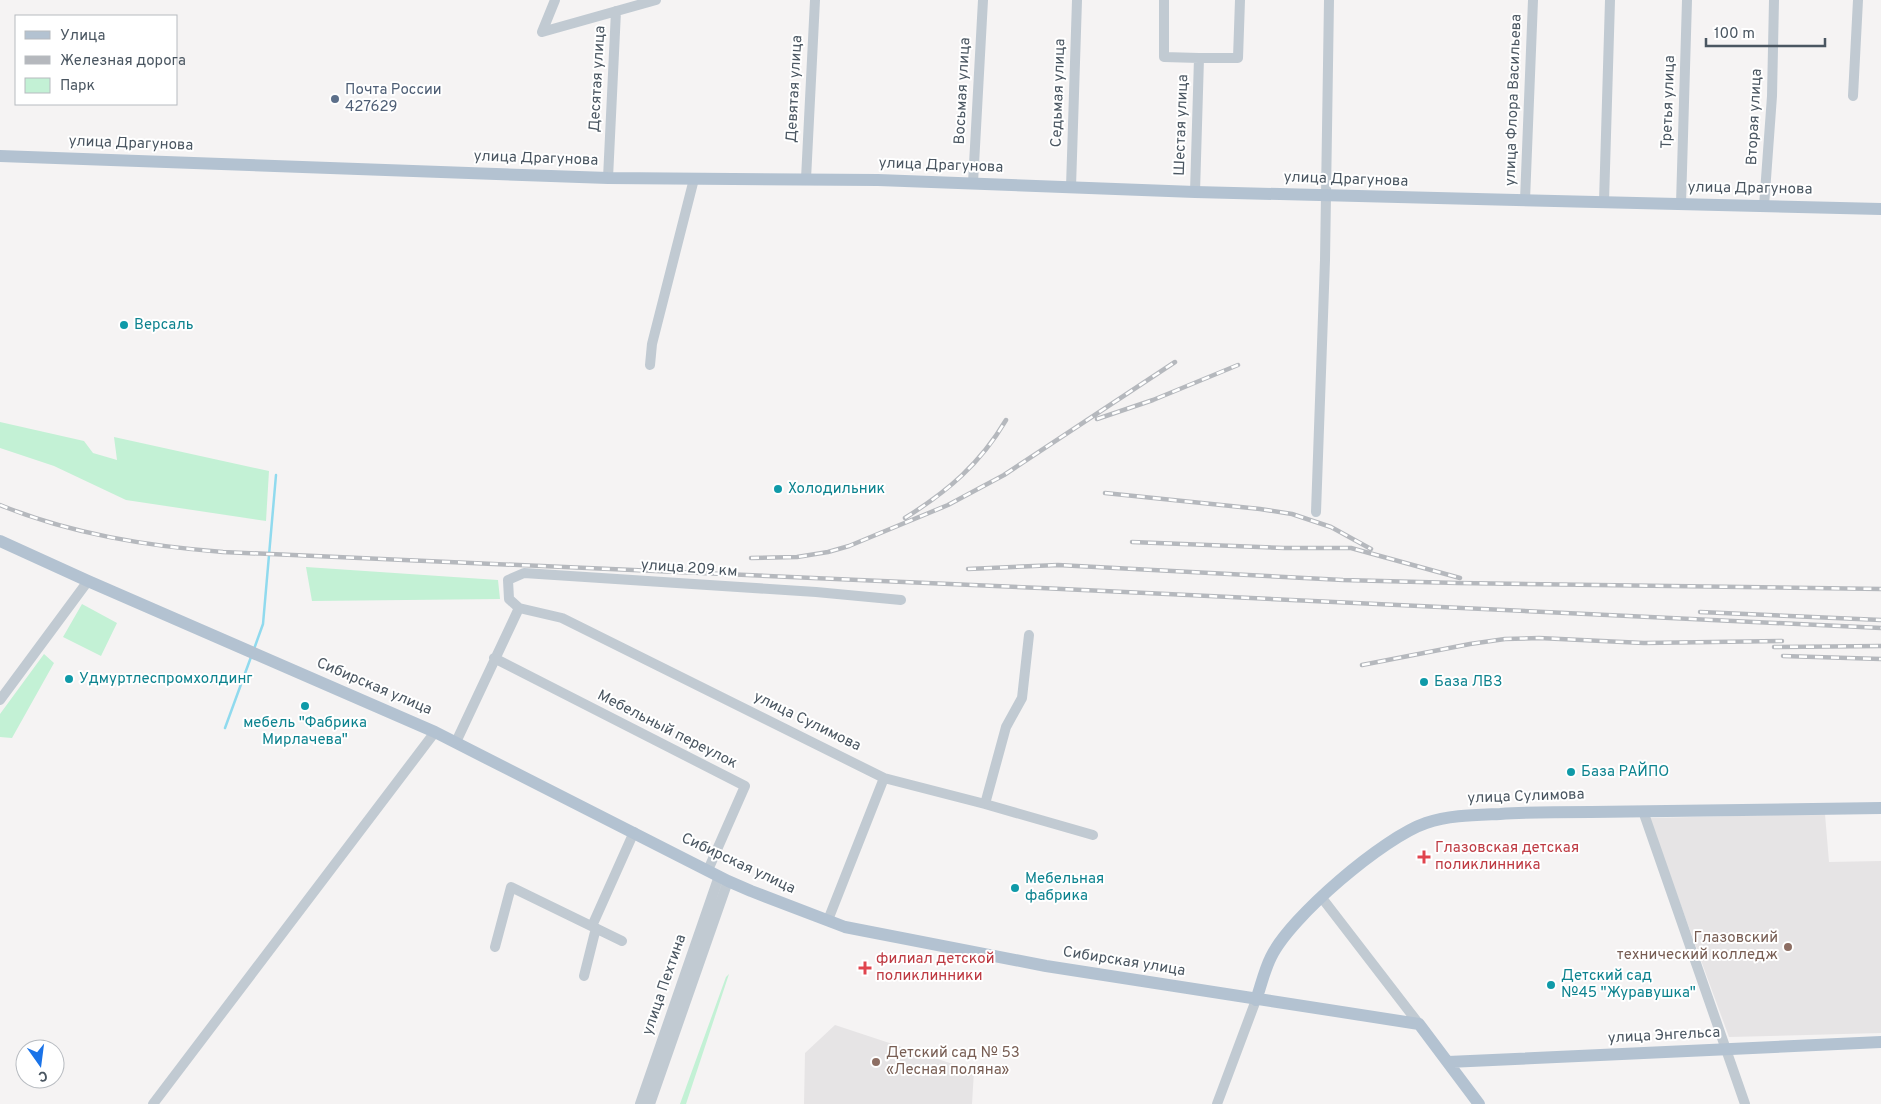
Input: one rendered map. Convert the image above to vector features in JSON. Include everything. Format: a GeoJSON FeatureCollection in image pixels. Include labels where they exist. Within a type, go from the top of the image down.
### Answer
{"type":"FeatureCollection","features":[{"type":"Feature","properties":{"kind":"main road","name":"улица Драгунова"},"geometry":{"type":"LineString","coordinates":[[0,156],[608,178],[806,179],[973,183],[1195,192],[1881,209]]}},
{"type":"Feature","properties":{"kind":"main road","name":"Сибирская улица"},"geometry":{"type":"LineString","coordinates":[[0,541],[436,732],[718,875],[845,926],[1046,966],[1419,1024]]}},
{"type":"Feature","properties":{"kind":"main road","name":"улица Сулимова"},"geometry":{"type":"LineString","coordinates":[[1256,1000],[1271,957],[1280,942],[1322,898],[1380,848],[1400,835],[1432,821],[1478,814],[1881,808]]}},
{"type":"Feature","properties":{"kind":"main road"},"geometry":{"type":"LineString","coordinates":[[1419,1024],[1479,1104]]}},
{"type":"Feature","properties":{"kind":"main road","name":"улица Энгельса"},"geometry":{"type":"LineString","coordinates":[[1448,1062],[1881,1042]]}},
{"type":"Feature","properties":{"kind":"street"},"geometry":{"type":"LineString","coordinates":[[555,0],[542,32],[656,0]]}},
{"type":"Feature","properties":{"kind":"street","name":"Девятая улица"},"geometry":{"type":"LineString","coordinates":[[806,179],[815,0]]}},
{"type":"Feature","properties":{"kind":"street","name":"Восьмая улица"},"geometry":{"type":"LineString","coordinates":[[973,183],[983,0]]}},
{"type":"Feature","properties":{"kind":"street","name":"Седьмая улица"},"geometry":{"type":"LineString","coordinates":[[1071,187],[1077,0]]}},
{"type":"Feature","properties":{"kind":"street","name":"Шестая улица"},"geometry":{"type":"LineString","coordinates":[[1164,0],[1164,56],[1199,58],[1238,58],[1240,0]]}},
{"type":"Feature","properties":{"kind":"street"},"geometry":{"type":"LineString","coordinates":[[1316,512],[1330,0]]}},
{"type":"Feature","properties":{"kind":"street","name":"улица Флора Васильева"},"geometry":{"type":"LineString","coordinates":[[1525,200],[1533,0]]}},
{"type":"Feature","properties":{"kind":"street"},"geometry":{"type":"LineString","coordinates":[[1604,202],[1610,0]]}},
{"type":"Feature","properties":{"kind":"street","name":"Третья улица"},"geometry":{"type":"LineString","coordinates":[[1681,204],[1687,0]]}},
{"type":"Feature","properties":{"kind":"street","name":"Вторая улица"},"geometry":{"type":"LineString","coordinates":[[1764,206],[1772,96],[1774,0]]}},
{"type":"Feature","properties":{"kind":"street"},"geometry":{"type":"LineString","coordinates":[[1853,96],[1858,0]]}},
{"type":"Feature","properties":{"kind":"street","name":"Десятая улица"},"geometry":{"type":"LineString","coordinates":[[608,178],[616,11]]}},
{"type":"Feature","properties":{"kind":"street","name":"Шестая улица"},"geometry":{"type":"LineString","coordinates":[[1195,192],[1199,58]]}},
{"type":"Feature","properties":{"kind":"street"},"geometry":{"type":"LineString","coordinates":[[650,365],[652,344],[694,179]]}},
{"type":"Feature","properties":{"kind":"street","name":"улица 209 км"},"geometry":{"type":"LineString","coordinates":[[519,608],[509,599],[508,580],[524,573],[816,592],[901,600]]}},
{"type":"Feature","properties":{"kind":"street"},"geometry":{"type":"LineString","coordinates":[[0,700],[88,581]]}},
{"type":"Feature","properties":{"kind":"street"},"geometry":{"type":"LineString","coordinates":[[456,742],[519,608]]}},
{"type":"Feature","properties":{"kind":"street","name":"улица Сулимова"},"geometry":{"type":"LineString","coordinates":[[519,608],[562,618],[884,778],[1094,835]]}},
{"type":"Feature","properties":{"kind":"street"},"geometry":{"type":"LineString","coordinates":[[985,804],[1006,727],[1022,698],[1029,635]]}},
{"type":"Feature","properties":{"kind":"street","name":"Мебельный переулок"},"geometry":{"type":"LineString","coordinates":[[494,658],[745,786],[718,875]]}},
{"type":"Feature","properties":{"kind":"street"},"geometry":{"type":"LineString","coordinates":[[153,1104],[436,732]]}},
{"type":"Feature","properties":{"kind":"street"},"geometry":{"type":"LineString","coordinates":[[828,920],[884,778]]}},
{"type":"Feature","properties":{"kind":"street"},"geometry":{"type":"LineString","coordinates":[[1643,811],[1745,1104]]}},
{"type":"Feature","properties":{"kind":"street"},"geometry":{"type":"LineString","coordinates":[[584,976],[594,927],[634,832]]}},
{"type":"Feature","properties":{"kind":"street","name":"улица Пехтина"},"geometry":{"type":"LineString","coordinates":[[640,1104],[718,875]]}},
{"type":"Feature","properties":{"kind":"street","name":"улица Пехтина"},"geometry":{"type":"LineString","coordinates":[[650,1104],[718,875]]}},
{"type":"Feature","properties":{"kind":"street"},"geometry":{"type":"LineString","coordinates":[[495,947],[511,887],[622,941]]}},
{"type":"Feature","properties":{"kind":"street"},"geometry":{"type":"LineString","coordinates":[[1322,898],[1419,1024]]}},
{"type":"Feature","properties":{"kind":"street"},"geometry":{"type":"LineString","coordinates":[[1217,1104],[1256,1000]]}},
{"type":"Feature","properties":{"kind":"shaded area","name":"Глазовский технический колледж"},"geometry":{"type":"Polygon","coordinates":[[[1825,814],[1829,862],[1881,861],[1881,1033],[1729,1037],[1649,818],[1825,814]]]}},
{"type":"Feature","properties":{"kind":"shaded area","name":"Детский сад № 53 «Лесная поляна»"},"geometry":{"type":"Polygon","coordinates":[[[835,1025],[974,1071],[972,1104],[804,1104],[805,1053],[835,1025]]]}},
{"type":"Feature","properties":{"kind":"green space"},"geometry":{"type":"Polygon","coordinates":[[[0,422],[84,441],[93,453],[117,460],[114,437],[269,471],[266,521],[126,500],[54,466],[0,448],[0,422]]]}},
{"type":"Feature","properties":{"kind":"green space"},"geometry":{"type":"Polygon","coordinates":[[[306,567],[498,580],[500,599],[312,601],[306,567]]]}},
{"type":"Feature","properties":{"kind":"green space"},"geometry":{"type":"Polygon","coordinates":[[[82,604],[117,623],[101,656],[63,637],[82,604]]]}},
{"type":"Feature","properties":{"kind":"green space"},"geometry":{"type":"Polygon","coordinates":[[[44,654],[54,663],[12,738],[0,737],[0,714],[44,654]]]}},
{"type":"Feature","properties":{"kind":"green space"},"geometry":{"type":"Polygon","coordinates":[[[729,974],[686,1104],[680,1104],[726,977],[729,974]]]}},
{"type":"Feature","properties":{"kind":"waterway"},"geometry":{"type":"LineString","coordinates":[[254,649],[263,624],[276,475]]}},
{"type":"Feature","properties":{"kind":"waterway"},"geometry":{"type":"LineString","coordinates":[[225,728],[251,657]]}},
{"type":"Feature","properties":{"kind":"railway"},"geometry":{"type":"LineString","coordinates":[[751,558],[797,557],[828,552],[849,546],[948,505],[1004,475],[1175,362]]}},
{"type":"Feature","properties":{"kind":"railway"},"geometry":{"type":"LineString","coordinates":[[1097,419],[1153,400],[1238,365]]}},
{"type":"Feature","properties":{"kind":"railway"},"geometry":{"type":"LineString","coordinates":[[905,518],[949,487],[962,475],[985,450],[1006,420]]}},
{"type":"Feature","properties":{"kind":"railway"},"geometry":{"type":"LineString","coordinates":[[1105,493],[1292,514],[1331,527],[1371,549]]}},
{"type":"Feature","properties":{"kind":"railway"},"geometry":{"type":"LineString","coordinates":[[0,505],[54,524],[110,537],[166,546],[223,552],[1881,628]]}},
{"type":"Feature","properties":{"kind":"railway"},"geometry":{"type":"LineString","coordinates":[[1132,542],[1284,548],[1351,548],[1460,578]]}},
{"type":"Feature","properties":{"kind":"railway"},"geometry":{"type":"LineString","coordinates":[[968,569],[1058,565],[1343,580],[1881,589]]}},
{"type":"Feature","properties":{"kind":"railway"},"geometry":{"type":"LineString","coordinates":[[1700,612],[1881,620]]}},
{"type":"Feature","properties":{"kind":"railway"},"geometry":{"type":"LineString","coordinates":[[1362,665],[1505,639],[1539,638],[1644,643],[1782,641]]}},
{"type":"Feature","properties":{"kind":"railway"},"geometry":{"type":"LineString","coordinates":[[1774,647],[1881,646]]}},
{"type":"Feature","properties":{"kind":"railway"},"geometry":{"type":"LineString","coordinates":[[1783,656],[1881,659]]}},
{"type":"Feature","properties":{"kind":"place","name":"Почта России 427629"},"geometry":{"type":"Point","coordinates":[335,99]}},
{"type":"Feature","properties":{"kind":"place","name":"Версаль"},"geometry":{"type":"Point","coordinates":[124,325]}},
{"type":"Feature","properties":{"kind":"place","name":"Холодильник"},"geometry":{"type":"Point","coordinates":[778,489]}},
{"type":"Feature","properties":{"kind":"place","name":"Удмуртлеспромхолдинг"},"geometry":{"type":"Point","coordinates":[69,679]}},
{"type":"Feature","properties":{"kind":"place","name":"База ЛВЗ"},"geometry":{"type":"Point","coordinates":[1424,682]}},
{"type":"Feature","properties":{"kind":"place","name":"мебель \"Фабрика Мирлачева\""},"geometry":{"type":"Point","coordinates":[305,706]}},
{"type":"Feature","properties":{"kind":"place","name":"База РАЙПО"},"geometry":{"type":"Point","coordinates":[1571,772]}},
{"type":"Feature","properties":{"kind":"place","name":"Глазовская детская поликлинника"},"geometry":{"type":"Point","coordinates":[1424,857]}},
{"type":"Feature","properties":{"kind":"place","name":"Мебельная фабрика"},"geometry":{"type":"Point","coordinates":[1015,888]}},
{"type":"Feature","properties":{"kind":"place","name":"Глазовский технический колледж"},"geometry":{"type":"Point","coordinates":[1788,947]}},
{"type":"Feature","properties":{"kind":"place","name":"филиал детской поликлинники"},"geometry":{"type":"Point","coordinates":[865,968]}},
{"type":"Feature","properties":{"kind":"place","name":"Детский сад №45 \"Журавушка\""},"geometry":{"type":"Point","coordinates":[1551,985]}},
{"type":"Feature","properties":{"kind":"place","name":"Детский сад № 53 «Лесная поляна»"},"geometry":{"type":"Point","coordinates":[876,1062]}}]}
